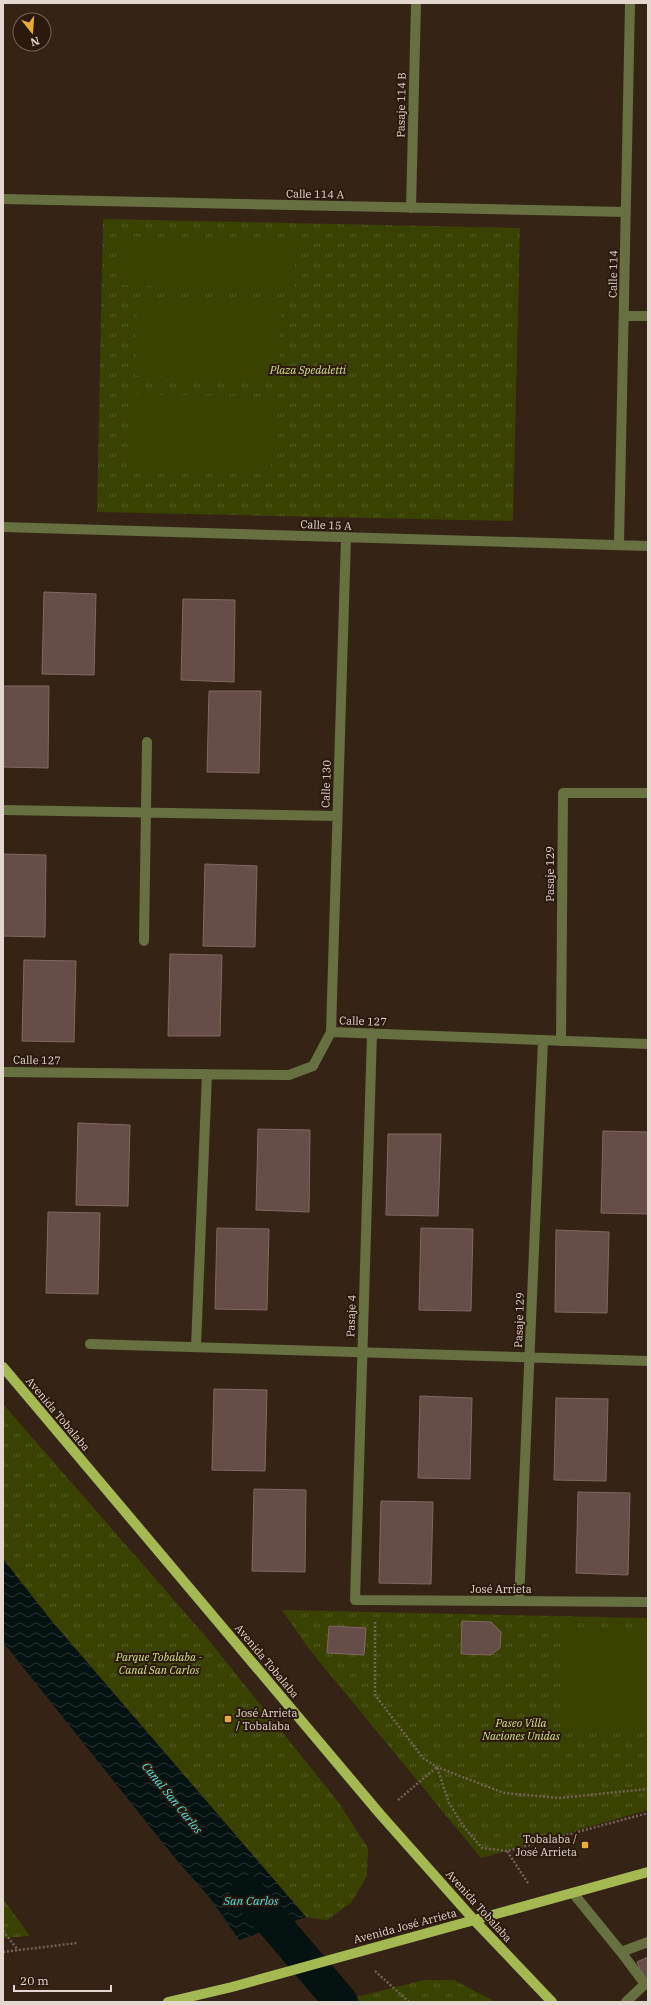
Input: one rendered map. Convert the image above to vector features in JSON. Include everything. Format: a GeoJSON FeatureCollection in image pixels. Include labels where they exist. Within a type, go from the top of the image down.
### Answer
{"type":"FeatureCollection","features":[{"type":"Feature","properties":{"kind":"main road","name":"Avenida Tobalaba"},"geometry":{"type":"LineString","coordinates":[[3,1367],[380,1814],[474,1920],[552,2002]]}},
{"type":"Feature","properties":{"kind":"main road","name":"Avenida José Arrieta"},"geometry":{"type":"LineString","coordinates":[[168,2002],[232,1987],[648,1872]]}},
{"type":"Feature","properties":{"kind":"street","name":"Pasaje 114 B"},"geometry":{"type":"LineString","coordinates":[[411,208],[416,3]]}},
{"type":"Feature","properties":{"kind":"street","name":"Calle 114"},"geometry":{"type":"LineString","coordinates":[[619,545],[630,3]]}},
{"type":"Feature","properties":{"kind":"street","name":"Calle 114 A"},"geometry":{"type":"LineString","coordinates":[[3,199],[626,212]]}},
{"type":"Feature","properties":{"kind":"street"},"geometry":{"type":"LineString","coordinates":[[624,316],[648,316]]}},
{"type":"Feature","properties":{"kind":"street","name":"Calle 15 A"},"geometry":{"type":"LineString","coordinates":[[3,527],[648,546]]}},
{"type":"Feature","properties":{"kind":"street","name":"Calle 130"},"geometry":{"type":"LineString","coordinates":[[331,1032],[346,538]]}},
{"type":"Feature","properties":{"kind":"street"},"geometry":{"type":"LineString","coordinates":[[144,941],[147,742]]}},
{"type":"Feature","properties":{"kind":"street","name":"Pasaje 129"},"geometry":{"type":"LineString","coordinates":[[561,1041],[563,793],[648,793]]}},
{"type":"Feature","properties":{"kind":"street"},"geometry":{"type":"LineString","coordinates":[[3,810],[146,811],[337,816]]}},
{"type":"Feature","properties":{"kind":"street","name":"Calle 127"},"geometry":{"type":"LineString","coordinates":[[3,1072],[289,1075],[313,1066],[331,1032],[648,1044]]}},
{"type":"Feature","properties":{"kind":"street","name":"Pasaje 4"},"geometry":{"type":"LineString","coordinates":[[355,1600],[372,1033]]}},
{"type":"Feature","properties":{"kind":"street","name":"Pasaje 129"},"geometry":{"type":"LineString","coordinates":[[519,1601],[543,1040]]}},
{"type":"Feature","properties":{"kind":"street"},"geometry":{"type":"LineString","coordinates":[[196,1347],[207,1074]]}},
{"type":"Feature","properties":{"kind":"street"},"geometry":{"type":"LineString","coordinates":[[90,1344],[648,1361]]}},
{"type":"Feature","properties":{"kind":"street","name":"José Arrieta"},"geometry":{"type":"LineString","coordinates":[[355,1600],[648,1602]]}},
{"type":"Feature","properties":{"kind":"street"},"geometry":{"type":"LineString","coordinates":[[573,1892],[645,1984],[626,2002]]}},
{"type":"Feature","properties":{"kind":"street"},"geometry":{"type":"LineString","coordinates":[[621,1952],[648,1942]]}},
{"type":"Feature","properties":{"kind":"path"},"geometry":{"type":"LineString","coordinates":[[374,1600],[375,1696],[423,1758],[437,1767],[504,1793],[559,1798],[648,1789]]}},
{"type":"Feature","properties":{"kind":"path"},"geometry":{"type":"LineString","coordinates":[[380,1814],[437,1767]]}},
{"type":"Feature","properties":{"kind":"path"},"geometry":{"type":"LineString","coordinates":[[437,1767],[449,1803],[464,1828],[482,1848],[507,1851],[648,1814]]}},
{"type":"Feature","properties":{"kind":"path"},"geometry":{"type":"LineString","coordinates":[[507,1851],[540,1902]]}},
{"type":"Feature","properties":{"kind":"path"},"geometry":{"type":"LineString","coordinates":[[3,1931],[18,1950]]}},
{"type":"Feature","properties":{"kind":"path"},"geometry":{"type":"LineString","coordinates":[[3,1952],[77,1943]]}},
{"type":"Feature","properties":{"kind":"path"},"geometry":{"type":"LineString","coordinates":[[353,1953],[409,2002]]}},
{"type":"Feature","properties":{"kind":"green space","name":"Plaza Spedaletti"},"geometry":{"type":"Polygon","coordinates":[[[103,219],[520,228],[513,521],[97,512],[103,219]]]}},
{"type":"Feature","properties":{"kind":"green space"},"geometry":{"type":"Polygon","coordinates":[[[122,236],[296,243],[294,291],[121,285],[122,236]]]}},
{"type":"Feature","properties":{"kind":"green space"},"geometry":{"type":"Polygon","coordinates":[[[137,299],[281,302],[279,379],[135,376],[137,299]]]}},
{"type":"Feature","properties":{"kind":"green space"},"geometry":{"type":"Polygon","coordinates":[[[129,394],[273,397],[271,474],[127,470],[129,394]]]}},
{"type":"Feature","properties":{"kind":"green space","name":"Parque Tobalaba - Canal San Carlos"},"geometry":{"type":"Polygon","coordinates":[[[3,1404],[207,1638],[339,1803],[368,1848],[367,1876],[351,1903],[327,1920],[306,1917],[50,1619],[3,1559],[3,1404]]]}},
{"type":"Feature","properties":{"kind":"green space","name":"Paseo Villa Naciones Unidas"},"geometry":{"type":"Polygon","coordinates":[[[282,1610],[648,1618],[648,1810],[481,1858],[309,1649],[282,1610]]]}},
{"type":"Feature","properties":{"kind":"green space"},"geometry":{"type":"Polygon","coordinates":[[[565,1630],[648,1634],[648,1732],[561,1728],[565,1630]]]}},
{"type":"Feature","properties":{"kind":"green space"},"geometry":{"type":"Polygon","coordinates":[[[3,1899],[30,1936],[3,1938],[3,1899]]]}},
{"type":"Feature","properties":{"kind":"green space"},"geometry":{"type":"Polygon","coordinates":[[[424,1980],[454,1980],[496,2002],[361,2002],[356,1997],[424,1980]]]}},
{"type":"Feature","properties":{"kind":"water","name":"San Carlos"},"geometry":{"type":"Polygon","coordinates":[[[3,1559],[50,1619],[306,1917],[239,1940],[211,1899],[175,1858],[3,1642],[3,1559]]]}},
{"type":"Feature","properties":{"kind":"building"},"geometry":{"type":"Polygon","coordinates":[[[44,592],[96,594],[94,675],[42,674],[44,592]]]}},
{"type":"Feature","properties":{"kind":"building"},"geometry":{"type":"Polygon","coordinates":[[[183,599],[235,600],[234,682],[181,680],[183,599]]]}},
{"type":"Feature","properties":{"kind":"building"},"geometry":{"type":"Polygon","coordinates":[[[3,686],[49,686],[48,768],[3,767],[3,686]]]}},
{"type":"Feature","properties":{"kind":"building"},"geometry":{"type":"Polygon","coordinates":[[[209,691],[261,691],[259,773],[207,772],[209,691]]]}},
{"type":"Feature","properties":{"kind":"building"},"geometry":{"type":"Polygon","coordinates":[[[3,854],[46,855],[45,937],[3,936],[3,854]]]}},
{"type":"Feature","properties":{"kind":"building"},"geometry":{"type":"Polygon","coordinates":[[[205,864],[257,866],[255,947],[203,946],[205,864]]]}},
{"type":"Feature","properties":{"kind":"building"},"geometry":{"type":"Polygon","coordinates":[[[170,954],[222,955],[220,1036],[168,1036],[170,954]]]}},
{"type":"Feature","properties":{"kind":"building"},"geometry":{"type":"Polygon","coordinates":[[[24,960],[76,961],[74,1042],[22,1041],[24,960]]]}},
{"type":"Feature","properties":{"kind":"building"},"geometry":{"type":"Polygon","coordinates":[[[78,1123],[130,1125],[128,1206],[76,1205],[78,1123]]]}},
{"type":"Feature","properties":{"kind":"building"},"geometry":{"type":"Polygon","coordinates":[[[258,1129],[310,1130],[309,1212],[256,1210],[258,1129]]]}},
{"type":"Feature","properties":{"kind":"building"},"geometry":{"type":"Polygon","coordinates":[[[603,1131],[648,1132],[648,1214],[601,1213],[603,1131]]]}},
{"type":"Feature","properties":{"kind":"building"},"geometry":{"type":"Polygon","coordinates":[[[388,1134],[441,1134],[438,1216],[386,1215],[388,1134]]]}},
{"type":"Feature","properties":{"kind":"building"},"geometry":{"type":"Polygon","coordinates":[[[48,1212],[100,1213],[98,1294],[46,1293],[48,1212]]]}},
{"type":"Feature","properties":{"kind":"building"},"geometry":{"type":"Polygon","coordinates":[[[217,1228],[269,1229],[267,1310],[215,1309],[217,1228]]]}},
{"type":"Feature","properties":{"kind":"building"},"geometry":{"type":"Polygon","coordinates":[[[421,1228],[473,1229],[471,1311],[419,1310],[421,1228]]]}},
{"type":"Feature","properties":{"kind":"building"},"geometry":{"type":"Polygon","coordinates":[[[556,1230],[609,1232],[607,1313],[555,1312],[556,1230]]]}},
{"type":"Feature","properties":{"kind":"building"},"geometry":{"type":"Polygon","coordinates":[[[214,1389],[267,1390],[265,1471],[212,1470],[214,1389]]]}},
{"type":"Feature","properties":{"kind":"building"},"geometry":{"type":"Polygon","coordinates":[[[420,1396],[472,1398],[470,1479],[418,1478],[420,1396]]]}},
{"type":"Feature","properties":{"kind":"building"},"geometry":{"type":"Polygon","coordinates":[[[556,1398],[608,1399],[606,1481],[554,1480],[556,1398]]]}},
{"type":"Feature","properties":{"kind":"building"},"geometry":{"type":"Polygon","coordinates":[[[254,1489],[306,1490],[305,1572],[252,1571],[254,1489]]]}},
{"type":"Feature","properties":{"kind":"building"},"geometry":{"type":"Polygon","coordinates":[[[578,1492],[630,1493],[628,1575],[576,1573],[578,1492]]]}},
{"type":"Feature","properties":{"kind":"building"},"geometry":{"type":"Polygon","coordinates":[[[381,1501],[433,1502],[431,1584],[379,1583],[381,1501]]]}},
{"type":"Feature","properties":{"kind":"building"},"geometry":{"type":"Polygon","coordinates":[[[462,1621],[491,1622],[501,1632],[500,1648],[491,1655],[461,1654],[462,1621]]]}},
{"type":"Feature","properties":{"kind":"building"},"geometry":{"type":"Polygon","coordinates":[[[329,1626],[366,1628],[364,1655],[327,1653],[329,1626]]]}},
{"type":"Feature","properties":{"kind":"building"},"geometry":{"type":"Polygon","coordinates":[[[648,1957],[648,1989],[637,1962],[648,1957]]]}},
{"type":"Feature","properties":{"kind":"waterway","name":"Canal San Carlos"},"geometry":{"type":"LineString","coordinates":[[247,1892],[341,2002]]}},
{"type":"Feature","properties":{"kind":"place","name":"José Arrieta / Tobalaba"},"geometry":{"type":"Point","coordinates":[228,1719]}},
{"type":"Feature","properties":{"kind":"place","name":"Tobalaba / José Arrieta"},"geometry":{"type":"Point","coordinates":[585,1845]}}]}
